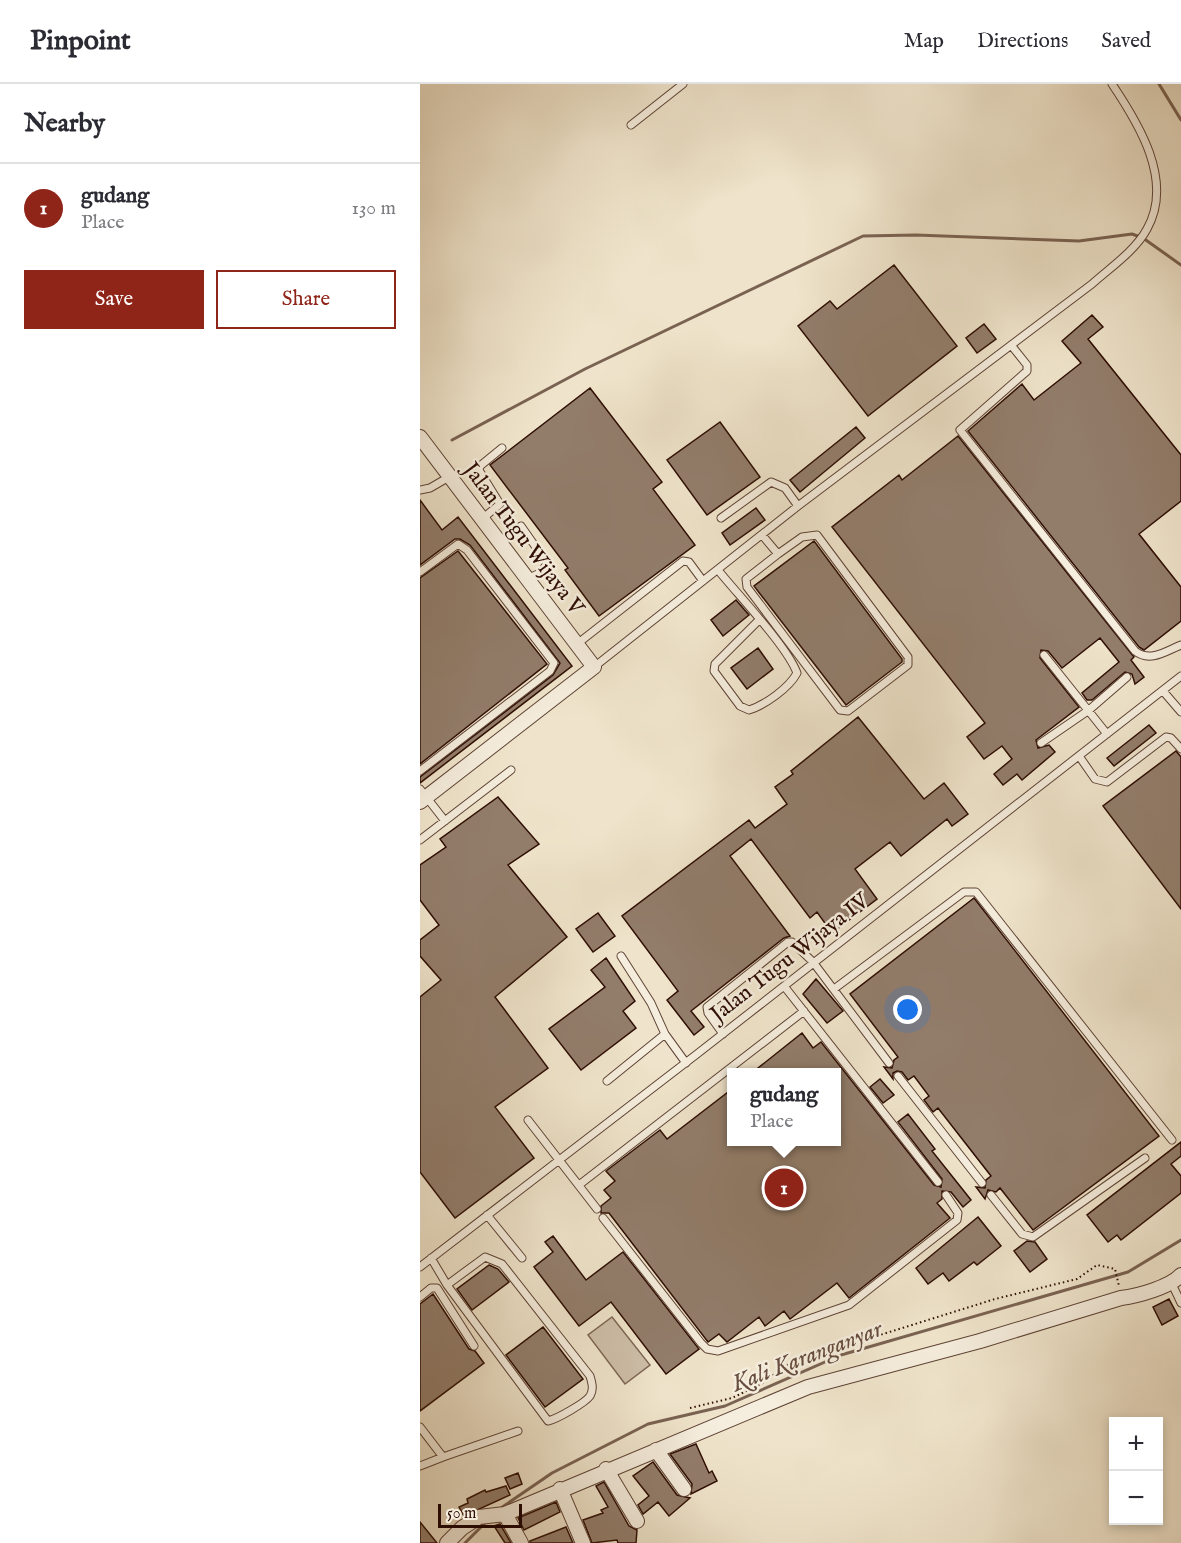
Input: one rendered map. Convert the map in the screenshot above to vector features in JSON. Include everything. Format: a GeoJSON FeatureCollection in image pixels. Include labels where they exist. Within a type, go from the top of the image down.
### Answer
{"type":"FeatureCollection","features":[{"type":"Feature","properties":{"kind":"street","name":"Jalan Tugu Wijaya V"},"geometry":{"type":"LineString","coordinates":[[421,440],[594,667]]}},
{"type":"Feature","properties":{"kind":"street"},"geometry":{"type":"LineString","coordinates":[[422,796],[594,667]]}},
{"type":"Feature","properties":{"kind":"street"},"geometry":{"type":"LineString","coordinates":[[447,1543],[471,1521],[497,1514],[812,1386],[980,1341],[1177,1279]]}},
{"type":"Feature","properties":{"kind":"street"},"geometry":{"type":"LineString","coordinates":[[656,1450],[684,1489]]}},
{"type":"Feature","properties":{"kind":"street"},"geometry":{"type":"LineString","coordinates":[[606,1469],[637,1521]]}},
{"type":"Feature","properties":{"kind":"street"},"geometry":{"type":"LineString","coordinates":[[560,1489],[583,1543]]}},
{"type":"Feature","properties":{"kind":"street"},"geometry":{"type":"LineString","coordinates":[[497,1514],[521,1543]]}},
{"type":"Feature","properties":{"kind":"lane"},"geometry":{"type":"LineString","coordinates":[[631,125],[683,84]]}},
{"type":"Feature","properties":{"kind":"lane"},"geometry":{"type":"LineString","coordinates":[[594,667],[798,506],[1092,284],[1132,248],[1148,228],[1158,195],[1156,169],[1123,100],[1112,84]]}},
{"type":"Feature","properties":{"kind":"lane"},"geometry":{"type":"LineString","coordinates":[[1011,345],[1027,365],[1027,370],[960,430],[1135,651],[1141,656],[1151,657],[1181,645]]}},
{"type":"Feature","properties":{"kind":"lane"},"geometry":{"type":"LineString","coordinates":[[482,519],[500,504],[479,470],[480,466],[502,448]]}},
{"type":"Feature","properties":{"kind":"lane"},"geometry":{"type":"LineString","coordinates":[[420,490],[430,488],[449,477]]}},
{"type":"Feature","properties":{"kind":"lane"},"geometry":{"type":"LineString","coordinates":[[721,518],[771,482],[785,488],[798,506]]}},
{"type":"Feature","properties":{"kind":"lane"},"geometry":{"type":"LineString","coordinates":[[521,526],[547,563],[542,572],[527,579]]}},
{"type":"Feature","properties":{"kind":"lane"},"geometry":{"type":"LineString","coordinates":[[762,535],[778,554]]}},
{"type":"Feature","properties":{"kind":"lane"},"geometry":{"type":"LineString","coordinates":[[817,535],[908,657],[908,665],[848,711],[840,710],[747,587],[746,579],[750,574],[778,554],[802,537],[817,535]]}},
{"type":"Feature","properties":{"kind":"lane"},"geometry":{"type":"LineString","coordinates":[[420,572],[458,544],[467,550],[554,663],[550,671],[420,771]]}},
{"type":"Feature","properties":{"kind":"lane"},"geometry":{"type":"LineString","coordinates":[[577,644],[683,561],[689,562],[703,581]]}},
{"type":"Feature","properties":{"kind":"lane"},"geometry":{"type":"LineString","coordinates":[[718,570],[759,620],[794,663],[797,673],[793,681],[757,708],[749,710],[740,706],[714,671],[715,664],[759,620]]}},
{"type":"Feature","properties":{"kind":"lane"},"geometry":{"type":"LineString","coordinates":[[1044,655],[1107,734]]}},
{"type":"Feature","properties":{"kind":"lane","name":"Jalan Tugu Wijaya IV"},"geometry":{"type":"LineString","coordinates":[[420,1267],[686,1063],[1181,676]]}},
{"type":"Feature","properties":{"kind":"lane"},"geometry":{"type":"LineString","coordinates":[[1041,742],[1089,710],[1127,677]]}},
{"type":"Feature","properties":{"kind":"lane"},"geometry":{"type":"LineString","coordinates":[[1163,691],[1181,712]]}},
{"type":"Feature","properties":{"kind":"lane"},"geometry":{"type":"LineString","coordinates":[[1079,756],[1095,779],[1107,782],[1166,737],[1171,738],[1181,749]]}},
{"type":"Feature","properties":{"kind":"lane"},"geometry":{"type":"LineString","coordinates":[[420,840],[511,770]]}},
{"type":"Feature","properties":{"kind":"lane"},"geometry":{"type":"LineString","coordinates":[[422,796],[445,821]]}},
{"type":"Feature","properties":{"kind":"lane"},"geometry":{"type":"LineString","coordinates":[[834,989],[964,892],[976,892],[1172,1140]]}},
{"type":"Feature","properties":{"kind":"lane"},"geometry":{"type":"LineString","coordinates":[[723,1034],[708,1013],[707,1007],[788,942],[792,942],[813,962],[889,1064]]}},
{"type":"Feature","properties":{"kind":"lane"},"geometry":{"type":"LineString","coordinates":[[621,956],[651,1003],[664,1034],[686,1063]]}},
{"type":"Feature","properties":{"kind":"lane"},"geometry":{"type":"LineString","coordinates":[[784,986],[938,1182]]}},
{"type":"Feature","properties":{"kind":"lane"},"geometry":{"type":"LineString","coordinates":[[730,1068],[804,1011]]}},
{"type":"Feature","properties":{"kind":"lane"},"geometry":{"type":"LineString","coordinates":[[607,1081],[664,1034]]}},
{"type":"Feature","properties":{"kind":"lane"},"geometry":{"type":"LineString","coordinates":[[579,1185],[727,1071]]}},
{"type":"Feature","properties":{"kind":"lane"},"geometry":{"type":"LineString","coordinates":[[898,1076],[982,1183]]}},
{"type":"Feature","properties":{"kind":"lane"},"geometry":{"type":"LineString","coordinates":[[528,1120],[597,1209]]}},
{"type":"Feature","properties":{"kind":"lane"},"geometry":{"type":"LineString","coordinates":[[991,1195],[1022,1234],[1033,1237],[1145,1158]]}},
{"type":"Feature","properties":{"kind":"lane"},"geometry":{"type":"LineString","coordinates":[[603,1218],[701,1343],[707,1349],[718,1352],[849,1305],[957,1220],[958,1213],[946,1195]]}},
{"type":"Feature","properties":{"kind":"lane"},"geometry":{"type":"LineString","coordinates":[[487,1215],[522,1258]]}},
{"type":"Feature","properties":{"kind":"lane"},"geometry":{"type":"LineString","coordinates":[[431,1258],[447,1285],[548,1421],[555,1420],[590,1396],[593,1387],[590,1376],[502,1264],[485,1257],[447,1285]]}},
{"type":"Feature","properties":{"kind":"lane"},"geometry":{"type":"LineString","coordinates":[[1177,1279],[1181,1303]]}},
{"type":"Feature","properties":{"kind":"lane"},"geometry":{"type":"LineString","coordinates":[[420,1297],[431,1288],[437,1288],[474,1346]]}},
{"type":"Feature","properties":{"kind":"lane"},"geometry":{"type":"LineString","coordinates":[[420,1426],[443,1457]]}},
{"type":"Feature","properties":{"kind":"lane"},"geometry":{"type":"LineString","coordinates":[[420,1466],[518,1431]]}},
{"type":"Feature","properties":{"kind":"path"},"geometry":{"type":"LineString","coordinates":[[690,1408],[732,1398],[768,1382],[783,1367],[849,1343],[995,1299],[1077,1279],[1097,1265],[1115,1269],[1120,1295]]}},
{"type":"Feature","properties":{"kind":"shaded area"},"geometry":{"type":"Polygon","coordinates":[[[612,1317],[650,1365],[625,1384],[588,1335],[612,1317]]]}},
{"type":"Feature","properties":{"kind":"building"},"geometry":{"type":"Polygon","coordinates":[[[894,265],[957,346],[868,416],[798,326],[830,301],[837,309],[894,265]]]}},
{"type":"Feature","properties":{"kind":"building"},"geometry":{"type":"Polygon","coordinates":[[[1092,315],[1103,327],[1088,339],[1181,455],[1181,501],[1139,534],[1181,587],[1181,621],[1144,650],[1139,647],[968,431],[1022,384],[1034,400],[1081,363],[1062,341],[1092,315]]]}},
{"type":"Feature","properties":{"kind":"building"},"geometry":{"type":"Polygon","coordinates":[[[984,324],[996,339],[977,353],[966,338],[984,324]]]}},
{"type":"Feature","properties":{"kind":"building"},"geometry":{"type":"Polygon","coordinates":[[[590,388],[662,482],[653,489],[695,545],[599,616],[565,570],[568,568],[490,465],[590,388]]]}},
{"type":"Feature","properties":{"kind":"building"},"geometry":{"type":"Polygon","coordinates":[[[720,422],[760,477],[707,515],[667,460],[720,422]]]}},
{"type":"Feature","properties":{"kind":"building"},"geometry":{"type":"Polygon","coordinates":[[[856,427],[865,438],[800,492],[790,480],[856,427]]]}},
{"type":"Feature","properties":{"kind":"building"},"geometry":{"type":"Polygon","coordinates":[[[958,436],[1134,657],[1131,660],[1144,677],[1135,684],[1132,674],[1125,672],[1092,700],[1087,700],[1082,693],[1119,662],[1100,638],[1062,668],[1048,651],[1041,650],[1040,658],[1079,707],[1036,740],[1038,748],[1049,745],[1055,752],[1022,780],[1017,774],[1003,785],[994,774],[1012,759],[1002,746],[984,759],[967,737],[985,723],[832,527],[899,475],[902,480],[958,436]]]}},
{"type":"Feature","properties":{"kind":"building"},"geometry":{"type":"Polygon","coordinates":[[[420,500],[442,530],[458,517],[572,666],[420,783],[420,777],[553,675],[560,663],[470,545],[460,539],[455,539],[420,565],[420,500]]]}},
{"type":"Feature","properties":{"kind":"building"},"geometry":{"type":"Polygon","coordinates":[[[756,508],[765,520],[730,545],[722,533],[756,508]]]}},
{"type":"Feature","properties":{"kind":"building"},"geometry":{"type":"Polygon","coordinates":[[[814,541],[902,659],[902,662],[846,705],[754,586],[814,541]]]}},
{"type":"Feature","properties":{"kind":"building"},"geometry":{"type":"Polygon","coordinates":[[[458,551],[547,664],[420,764],[420,578],[458,551]]]}},
{"type":"Feature","properties":{"kind":"building"},"geometry":{"type":"Polygon","coordinates":[[[736,600],[749,615],[723,636],[711,620],[736,600]]]}},
{"type":"Feature","properties":{"kind":"building"},"geometry":{"type":"Polygon","coordinates":[[[758,648],[773,669],[747,689],[731,668],[758,648]]]}},
{"type":"Feature","properties":{"kind":"building"},"geometry":{"type":"Polygon","coordinates":[[[858,717],[924,799],[944,783],[968,814],[952,826],[947,819],[901,856],[890,842],[855,869],[877,899],[832,933],[817,912],[810,918],[751,839],[730,856],[790,936],[784,938],[691,1011],[704,1027],[694,1035],[667,1000],[678,991],[622,916],[749,820],[755,828],[787,804],[775,787],[793,774],[791,771],[858,717]]]}},
{"type":"Feature","properties":{"kind":"building"},"geometry":{"type":"Polygon","coordinates":[[[1149,725],[1156,733],[1114,766],[1107,758],[1149,725]]]}},
{"type":"Feature","properties":{"kind":"building"},"geometry":{"type":"Polygon","coordinates":[[[1176,751],[1181,757],[1181,909],[1103,806],[1176,751]]]}},
{"type":"Feature","properties":{"kind":"building"},"geometry":{"type":"Polygon","coordinates":[[[498,797],[539,844],[508,865],[567,937],[495,997],[548,1068],[495,1107],[534,1158],[455,1218],[420,1172],[420,997],[441,980],[420,956],[420,940],[439,925],[420,900],[420,865],[446,847],[440,839],[498,797]]]}},
{"type":"Feature","properties":{"kind":"building"},"geometry":{"type":"Polygon","coordinates":[[[974,898],[1159,1136],[1033,1230],[1000,1188],[996,1192],[988,1190],[985,1199],[976,1187],[985,1188],[986,1180],[991,1176],[938,1108],[933,1112],[924,1100],[929,1096],[914,1076],[908,1080],[902,1072],[897,1071],[893,1073],[893,1079],[884,1067],[892,1068],[894,1060],[898,1057],[850,994],[974,898]]]}},
{"type":"Feature","properties":{"kind":"building"},"geometry":{"type":"Polygon","coordinates":[[[598,913],[615,936],[593,952],[576,929],[598,913]]]}},
{"type":"Feature","properties":{"kind":"building"},"geometry":{"type":"Polygon","coordinates":[[[606,958],[635,1001],[623,1011],[636,1028],[581,1070],[549,1029],[605,987],[591,970],[606,958]]]}},
{"type":"Feature","properties":{"kind":"building"},"geometry":{"type":"Polygon","coordinates":[[[816,979],[843,1011],[827,1023],[803,994],[816,979]]]}},
{"type":"Feature","properties":{"kind":"building"},"geometry":{"type":"Polygon","coordinates":[[[802,1033],[813,1048],[821,1042],[934,1185],[941,1187],[942,1179],[898,1122],[908,1114],[935,1149],[932,1151],[971,1200],[963,1207],[951,1192],[942,1191],[942,1199],[937,1203],[950,1218],[849,1298],[837,1283],[790,1319],[784,1311],[765,1326],[759,1317],[727,1342],[719,1334],[708,1342],[609,1213],[601,1213],[601,1206],[611,1198],[604,1190],[615,1181],[606,1171],[660,1130],[667,1139],[727,1093],[727,1146],[841,1146],[841,1068],[758,1068],[802,1033]]]}},
{"type":"Feature","properties":{"kind":"building"},"geometry":{"type":"Polygon","coordinates":[[[880,1079],[894,1095],[883,1103],[870,1087],[880,1079]]]}},
{"type":"Feature","properties":{"kind":"building"},"geometry":{"type":"Polygon","coordinates":[[[1181,1142],[1181,1156],[1171,1164],[1181,1176],[1181,1193],[1121,1240],[1117,1235],[1108,1242],[1087,1215],[1181,1142]]]}},
{"type":"Feature","properties":{"kind":"building"},"geometry":{"type":"Polygon","coordinates":[[[978,1217],[1001,1246],[977,1265],[974,1262],[949,1281],[943,1273],[928,1284],[916,1268],[978,1217]]]}},
{"type":"Feature","properties":{"kind":"building"},"geometry":{"type":"Polygon","coordinates":[[[553,1236],[586,1280],[623,1252],[699,1349],[666,1374],[611,1302],[579,1326],[534,1267],[553,1252],[545,1242],[553,1236]]]}},
{"type":"Feature","properties":{"kind":"building"},"geometry":{"type":"Polygon","coordinates":[[[1027,1241],[1035,1242],[1047,1259],[1030,1272],[1014,1251],[1027,1241]]]}},
{"type":"Feature","properties":{"kind":"building"},"geometry":{"type":"Polygon","coordinates":[[[489,1265],[498,1269],[509,1282],[472,1310],[457,1289],[489,1265]]]}},
{"type":"Feature","properties":{"kind":"building"},"geometry":{"type":"Polygon","coordinates":[[[433,1294],[469,1349],[475,1351],[484,1363],[420,1411],[420,1304],[433,1294]]]}},
{"type":"Feature","properties":{"kind":"building"},"geometry":{"type":"Polygon","coordinates":[[[1169,1299],[1178,1316],[1162,1325],[1153,1307],[1169,1299]]]}},
{"type":"Feature","properties":{"kind":"building"},"geometry":{"type":"Polygon","coordinates":[[[543,1327],[583,1379],[545,1407],[506,1355],[543,1327]]]}},
{"type":"Feature","properties":{"kind":"building"},"geometry":{"type":"Polygon","coordinates":[[[696,1444],[709,1473],[712,1471],[717,1481],[691,1494],[692,1484],[670,1454],[696,1444]]]}},
{"type":"Feature","properties":{"kind":"building"},"geometry":{"type":"Polygon","coordinates":[[[653,1462],[677,1495],[690,1498],[669,1516],[658,1502],[643,1514],[638,1505],[649,1496],[633,1476],[653,1462]]]}},
{"type":"Feature","properties":{"kind":"building"},"geometry":{"type":"Polygon","coordinates":[[[518,1473],[522,1484],[510,1489],[505,1478],[518,1473]]]}},
{"type":"Feature","properties":{"kind":"building"},"geometry":{"type":"Polygon","coordinates":[[[604,1482],[629,1526],[637,1530],[636,1543],[618,1543],[617,1540],[592,1543],[583,1520],[603,1513],[601,1510],[608,1507],[596,1486],[604,1482]]]}},
{"type":"Feature","properties":{"kind":"building"},"geometry":{"type":"Polygon","coordinates":[[[506,1486],[510,1495],[464,1516],[459,1507],[468,1503],[467,1499],[485,1490],[486,1492],[506,1486]]]}},
{"type":"Feature","properties":{"kind":"building"},"geometry":{"type":"Polygon","coordinates":[[[556,1502],[560,1512],[524,1530],[518,1518],[556,1502]]]}},
{"type":"Feature","properties":{"kind":"building"},"geometry":{"type":"Polygon","coordinates":[[[420,1522],[437,1543],[420,1543],[420,1522]]]}},
{"type":"Feature","properties":{"kind":"building"},"geometry":{"type":"Polygon","coordinates":[[[500,1524],[511,1543],[505,1543],[494,1526],[500,1524]]]}},
{"type":"Feature","properties":{"kind":"building"},"geometry":{"type":"Polygon","coordinates":[[[566,1527],[573,1543],[530,1543],[530,1541],[566,1527]]]}},
{"type":"Feature","properties":{"kind":"waterway"},"geometry":{"type":"LineString","coordinates":[[1159,84],[1181,120]]}},
{"type":"Feature","properties":{"kind":"waterway"},"geometry":{"type":"LineString","coordinates":[[452,440],[585,369],[863,236],[916,235],[1079,241],[1132,234],[1143,238],[1181,265]]}},
{"type":"Feature","properties":{"kind":"waterway","name":"Kali Karanganyar"},"geometry":{"type":"LineString","coordinates":[[498,1510],[552,1473],[648,1424],[725,1406],[841,1355],[1128,1272],[1181,1240]]}},
{"type":"Feature","properties":{"kind":"waterway","name":"Kali Karanganyar"},"geometry":{"type":"LineString","coordinates":[[465,1543],[487,1521]]}},
{"type":"Feature","properties":{"kind":"place","name":"gudang"},"geometry":{"type":"Point","coordinates":[784,1188]}}]}
